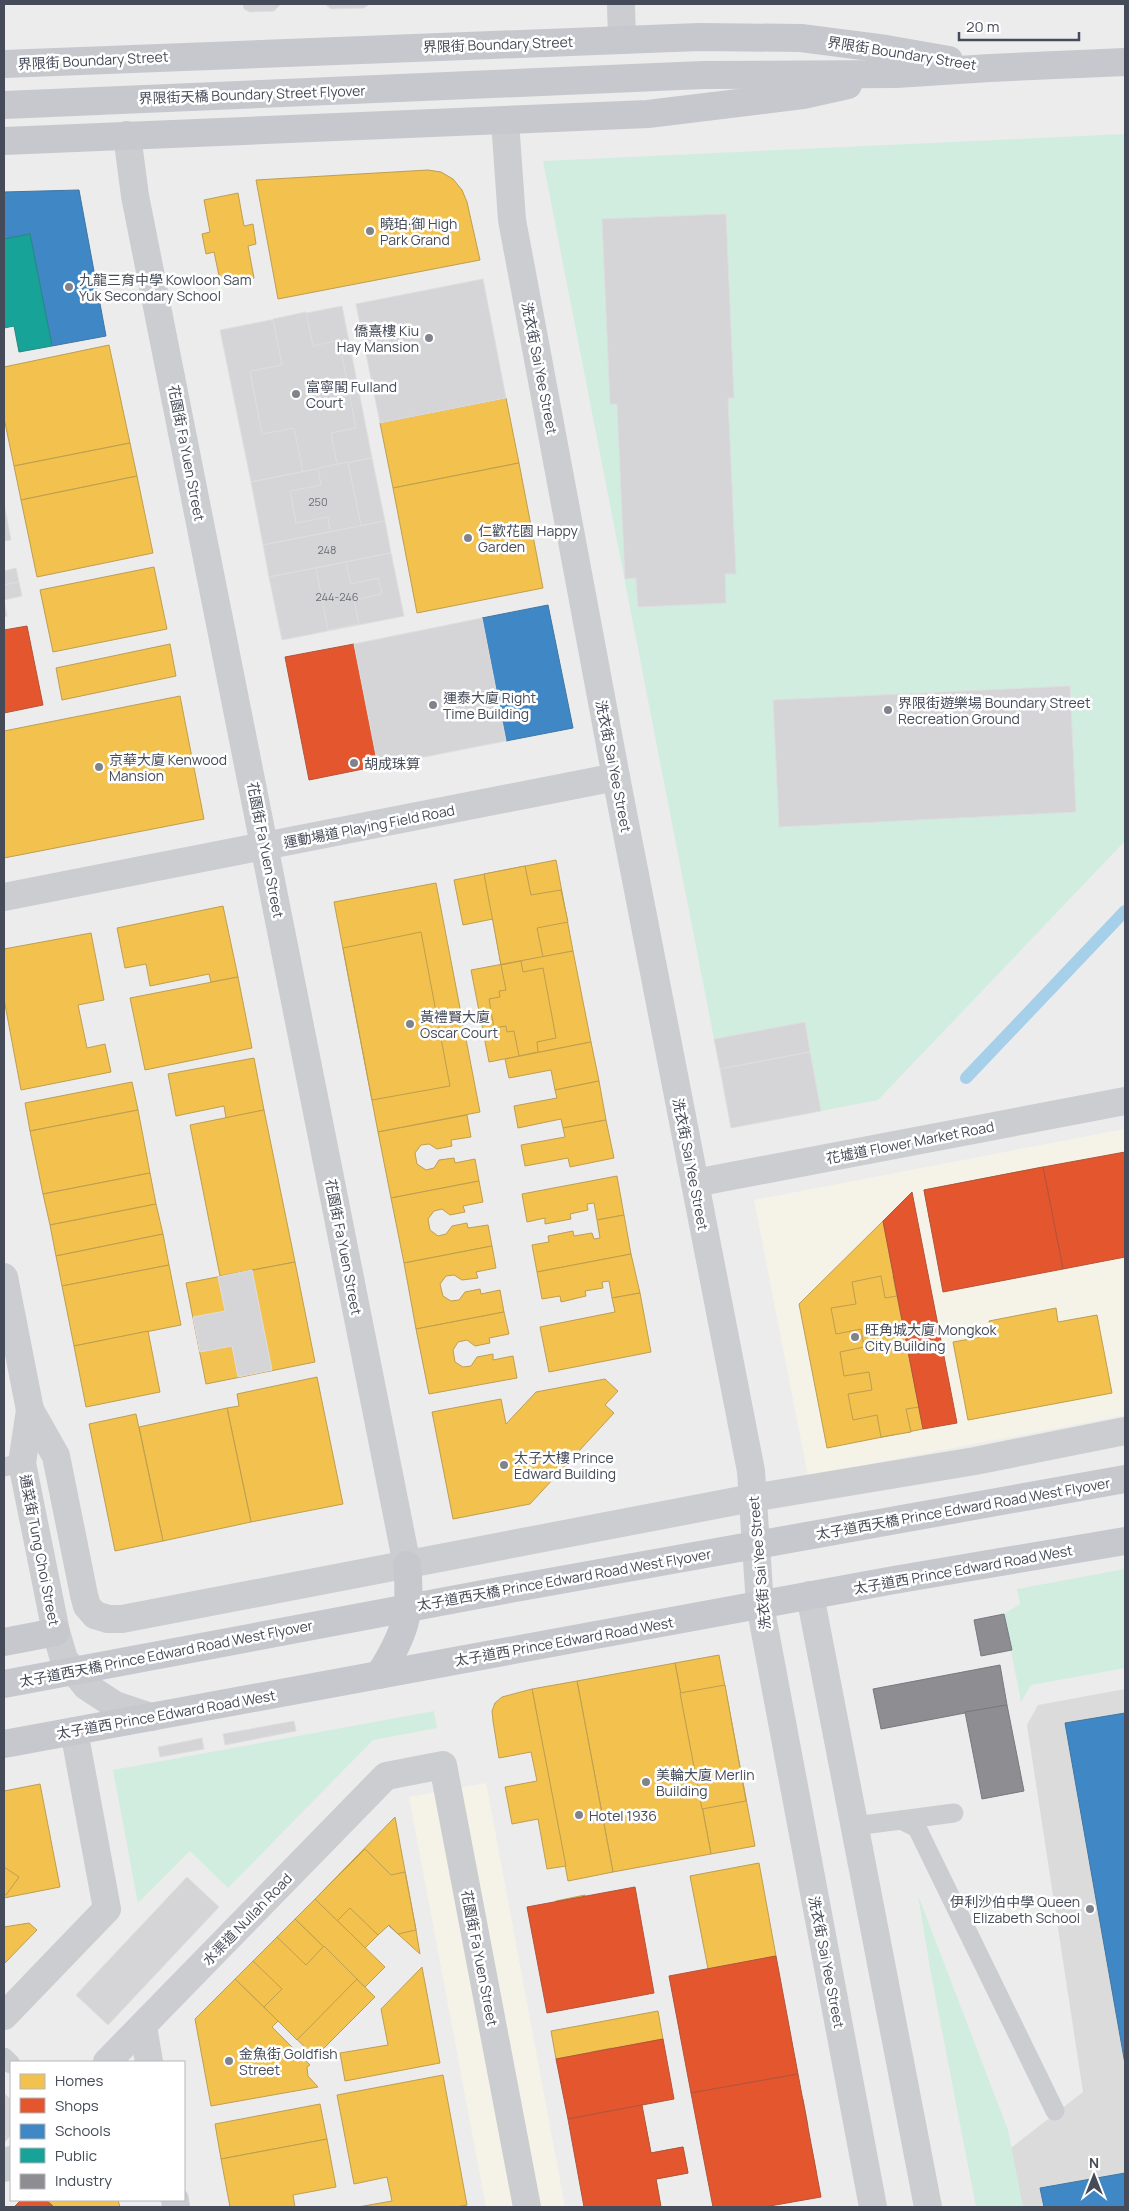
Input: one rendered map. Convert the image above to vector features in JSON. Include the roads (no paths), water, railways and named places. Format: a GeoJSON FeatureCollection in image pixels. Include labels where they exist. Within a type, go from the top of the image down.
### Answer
{"type":"FeatureCollection","features":[{"type":"Feature","properties":{"kind":"main road","name":"界限街 Boundary Street"},"geometry":{"type":"LineString","coordinates":[[4,64],[699,37],[802,38],[886,49],[990,68]]}},
{"type":"Feature","properties":{"kind":"main road","name":"界限街 Boundary Street"},"geometry":{"type":"LineString","coordinates":[[501,84],[703,75],[896,74],[1125,62]]}},
{"type":"Feature","properties":{"kind":"main road","name":"界限街 Boundary Street"},"geometry":{"type":"LineString","coordinates":[[4,141],[648,114],[803,95],[896,74]]}},
{"type":"Feature","properties":{"kind":"main road","name":"界限街天橋 Boundary Street Flyover"},"geometry":{"type":"LineString","coordinates":[[4,105],[501,84]]}},
{"type":"Feature","properties":{"kind":"main road","name":"太子道西天橋 Prince Edward Road West Flyover"},"geometry":{"type":"LineString","coordinates":[[4,1684],[499,1590],[1125,1479]]}},
{"type":"Feature","properties":{"kind":"main road","name":"太子道西 Prince Edward Road West"},"geometry":{"type":"LineString","coordinates":[[4,1744],[760,1604],[1125,1541]]}},
{"type":"Feature","properties":{"kind":"main road"},"geometry":{"type":"LineString","coordinates":[[379,1675],[396,1649],[406,1620],[409,1589],[407,1564]]}},
{"type":"Feature","properties":{"kind":"main road"},"geometry":{"type":"LineString","coordinates":[[4,1642],[56,1632]]}},
{"type":"Feature","properties":{"kind":"street"},"geometry":{"type":"LineString","coordinates":[[621,4],[622,40]]}},
{"type":"Feature","properties":{"kind":"street","name":"洗衣街 Sai Yee Street"},"geometry":{"type":"LineString","coordinates":[[505,121],[512,220],[616,777],[751,1471],[760,1604],[873,2207]]}},
{"type":"Feature","properties":{"kind":"street","name":"花園街 Fa Yuen Street"},"geometry":{"type":"LineString","coordinates":[[127,135],[135,196],[407,1564]]}},
{"type":"Feature","properties":{"kind":"street","name":"運動場道 Playing Field Road"},"geometry":{"type":"LineString","coordinates":[[4,897],[616,777]]}},
{"type":"Feature","properties":{"kind":"street","name":"花墟道 Flower Market Road"},"geometry":{"type":"LineString","coordinates":[[695,1183],[1125,1101]]}},
{"type":"Feature","properties":{"kind":"street","name":"通菜街 Tung Choi Street"},"geometry":{"type":"LineString","coordinates":[[4,1277],[30,1410],[13,1465],[64,1659],[86,1686],[115,1704],[151,1717]]}},
{"type":"Feature","properties":{"kind":"street"},"geometry":{"type":"LineString","coordinates":[[30,1410],[56,1456],[87,1606],[95,1614],[108,1618],[122,1618],[752,1498],[974,1461],[1125,1431]]}},
{"type":"Feature","properties":{"kind":"street"},"geometry":{"type":"LineString","coordinates":[[810,1595],[928,2207]]}},
{"type":"Feature","properties":{"kind":"street"},"geometry":{"type":"LineString","coordinates":[[4,2016],[107,1909],[74,1731]]}},
{"type":"Feature","properties":{"kind":"street","name":"花園街 Fa Yuen Street"},"geometry":{"type":"LineString","coordinates":[[386,1776],[443,1765],[527,2207]]}},
{"type":"Feature","properties":{"kind":"street","name":"水渠道 Nullah Road"},"geometry":{"type":"LineString","coordinates":[[108,2061],[386,1776]]}},
{"type":"Feature","properties":{"kind":"street"},"geometry":{"type":"LineString","coordinates":[[143,2026],[149,2061]]}},
{"type":"Feature","properties":{"kind":"lane"},"geometry":{"type":"LineString","coordinates":[[855,1826],[954,1812]]}},
{"type":"Feature","properties":{"kind":"lane"},"geometry":{"type":"LineString","coordinates":[[901,1820],[918,1828],[1054,2111]]}},
{"type":"Feature","properties":{"kind":"waterway"},"geometry":{"type":"LineString","coordinates":[[966,1078],[1125,911]]}},
{"type":"Feature","properties":{"kind":"place","name":"曉珀·御 High Park Grand"},"geometry":{"type":"Point","coordinates":[370,231]}},
{"type":"Feature","properties":{"kind":"place","name":"九龍三育中學 Kowloon Sam Yuk Secondary School"},"geometry":{"type":"Point","coordinates":[69,287]}},
{"type":"Feature","properties":{"kind":"place","name":"僑熹樓 Kiu Hay Mansion"},"geometry":{"type":"Point","coordinates":[429,338]}},
{"type":"Feature","properties":{"kind":"place","name":"富寧閣 Fulland Court"},"geometry":{"type":"Point","coordinates":[296,394]}},
{"type":"Feature","properties":{"kind":"place","name":"仁歡花園 Happy Garden"},"geometry":{"type":"Point","coordinates":[468,538]}},
{"type":"Feature","properties":{"kind":"place","name":"運泰大廈 Right Time Building"},"geometry":{"type":"Point","coordinates":[433,705]}},
{"type":"Feature","properties":{"kind":"place","name":"界限街遊樂場 Boundary Street Recreation Ground"},"geometry":{"type":"Point","coordinates":[888,710]}},
{"type":"Feature","properties":{"kind":"place","name":"胡成珠算"},"geometry":{"type":"Point","coordinates":[354,763]}},
{"type":"Feature","properties":{"kind":"place","name":"京華大廈 Kenwood Mansion"},"geometry":{"type":"Point","coordinates":[99,767]}},
{"type":"Feature","properties":{"kind":"place","name":"黃禮賢大廈 Oscar Court"},"geometry":{"type":"Point","coordinates":[410,1024]}},
{"type":"Feature","properties":{"kind":"place","name":"旺角城大廈 Mongkok City Building"},"geometry":{"type":"Point","coordinates":[855,1337]}},
{"type":"Feature","properties":{"kind":"place","name":"太子大樓 Prince Edward Building"},"geometry":{"type":"Point","coordinates":[504,1465]}},
{"type":"Feature","properties":{"kind":"place","name":"美輪大廈 Merlin Building"},"geometry":{"type":"Point","coordinates":[646,1782]}},
{"type":"Feature","properties":{"kind":"place","name":"Hotel 1936"},"geometry":{"type":"Point","coordinates":[579,1815]}},
{"type":"Feature","properties":{"kind":"place","name":"伊利沙伯中學 Queen Elizabeth School"},"geometry":{"type":"Point","coordinates":[1090,1909]}},
{"type":"Feature","properties":{"kind":"place","name":"金魚街 Goldfish Street"},"geometry":{"type":"Point","coordinates":[229,2061]}}]}
